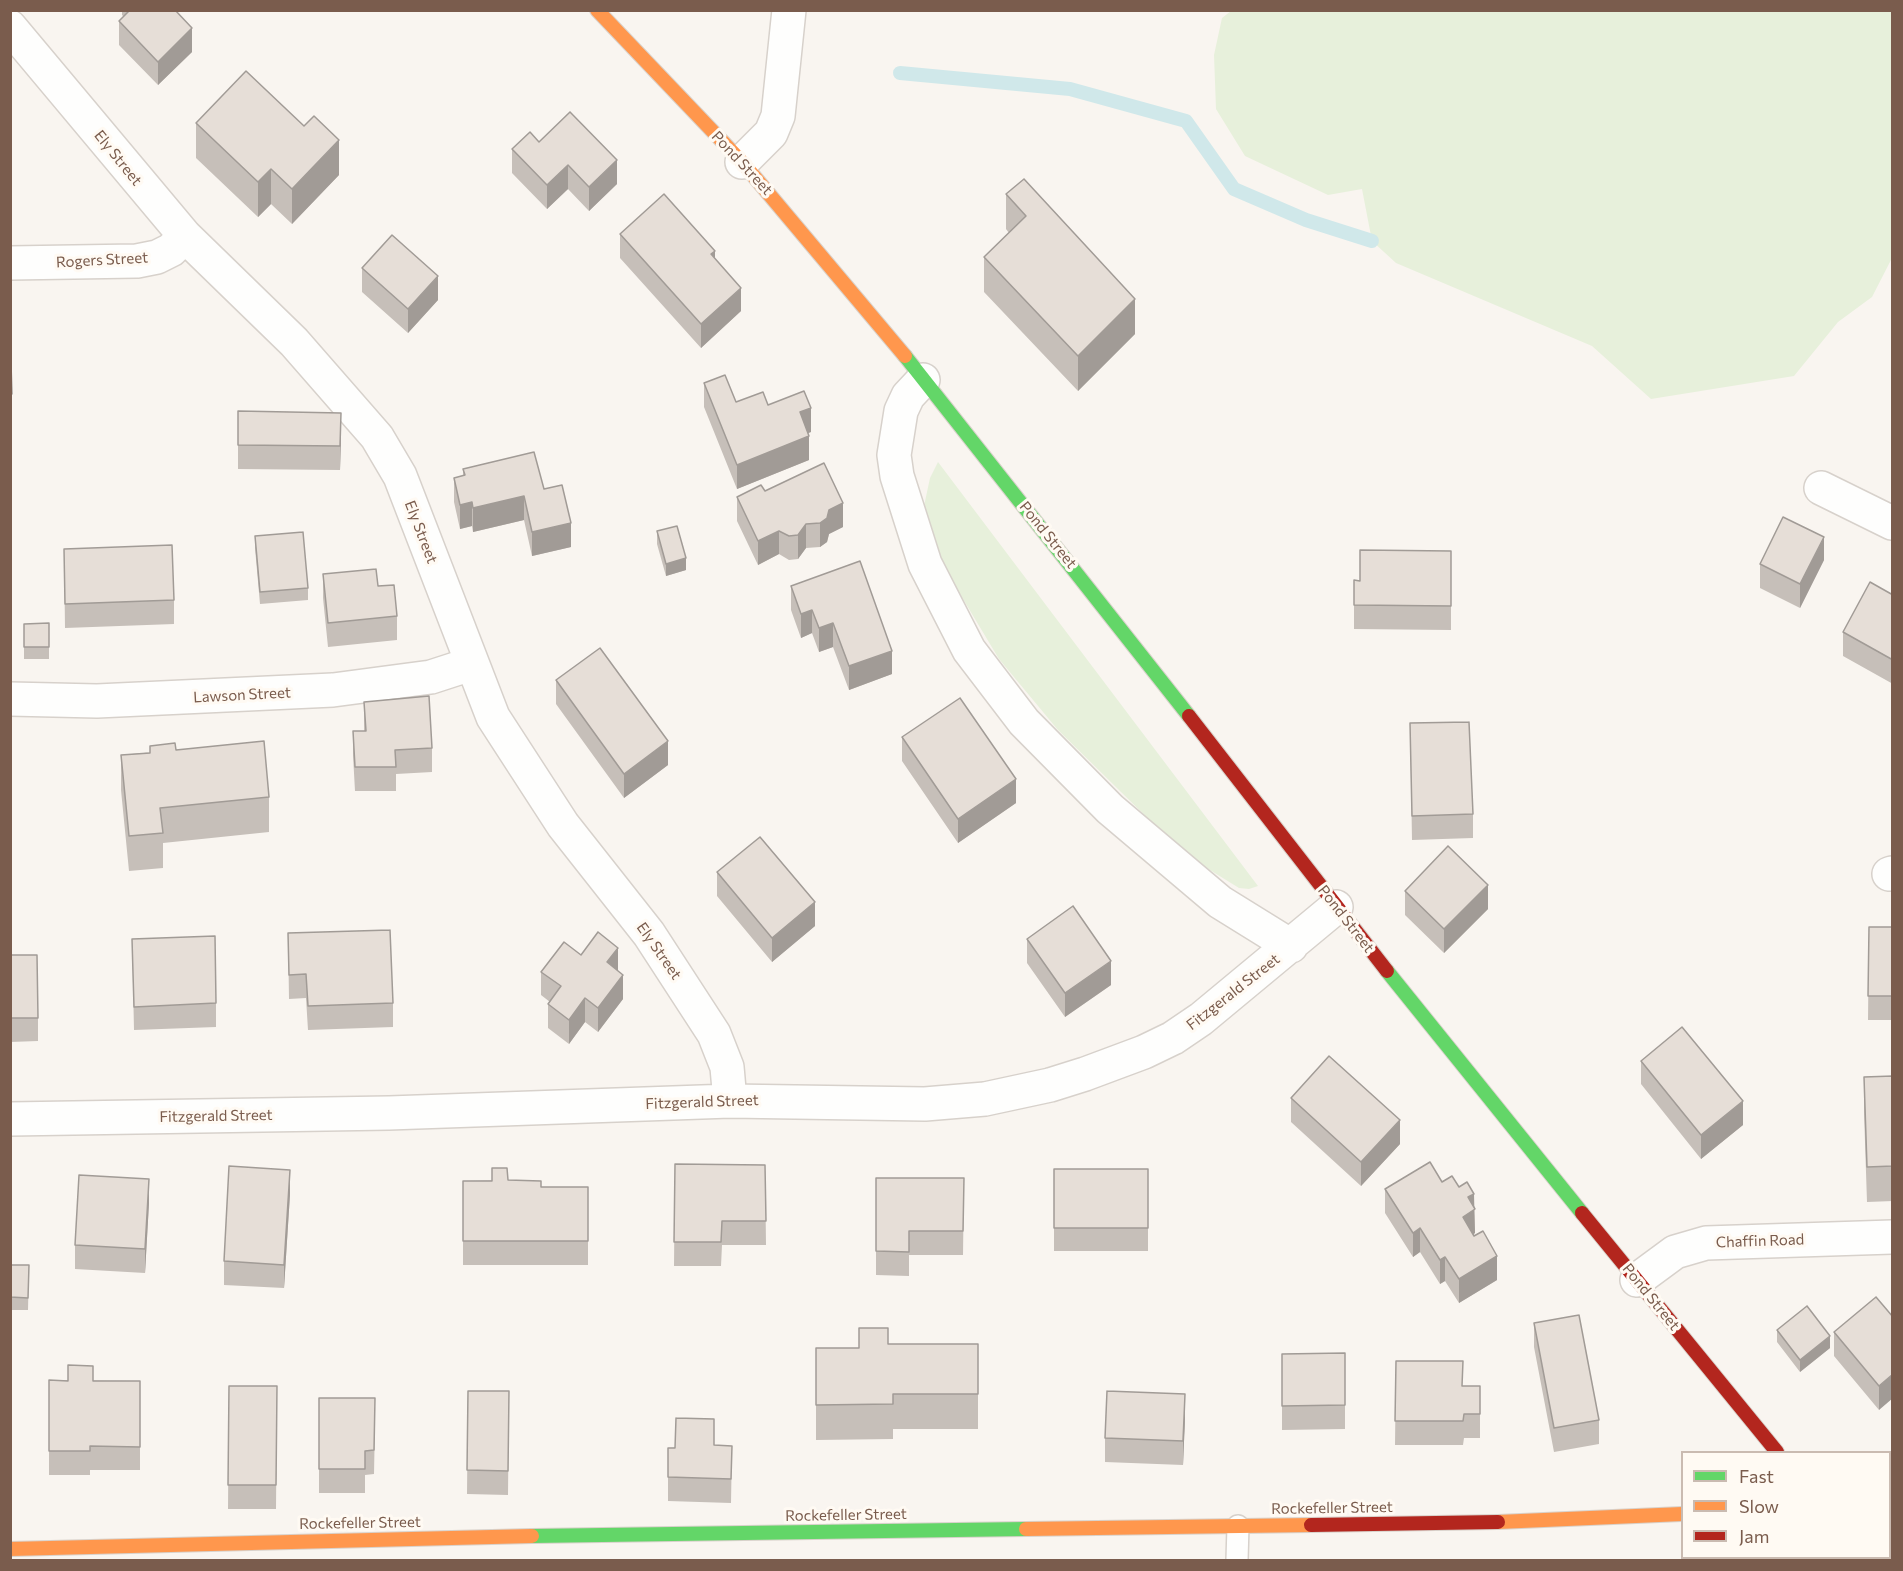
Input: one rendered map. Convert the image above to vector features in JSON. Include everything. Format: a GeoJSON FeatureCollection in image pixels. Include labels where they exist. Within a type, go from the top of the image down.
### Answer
{"type":"FeatureCollection","features":[{"type":"Feature","properties":{"kind":"main road","name":"Pond Street"},"geometry":{"type":"LineString","coordinates":[[597,10],[742,162],[843,280],[1072,566],[1336,907],[1776,1451]]}},
{"type":"Feature","properties":{"kind":"main road","name":"Rockefeller Street"},"geometry":{"type":"LineString","coordinates":[[10,1549],[346,1539],[1552,1521],[1681,1514]]}},
{"type":"Feature","properties":{"kind":"street"},"geometry":{"type":"LineString","coordinates":[[742,162],[771,133],[778,116],[789,10]]}},
{"type":"Feature","properties":{"kind":"street","name":"Ely Street"},"geometry":{"type":"LineString","coordinates":[[10,27],[185,236],[294,342],[377,437],[400,476],[493,717],[562,825],[649,934],[714,1034],[727,1066],[730,1101]]}},
{"type":"Feature","properties":{"kind":"street","name":"Rogers Street"},"geometry":{"type":"LineString","coordinates":[[10,263],[137,261],[164,254],[185,236]]}},
{"type":"Feature","properties":{"kind":"street"},"geometry":{"type":"LineString","coordinates":[[923,380],[908,396],[901,411],[894,455],[897,476],[925,564],[969,650],[1024,722],[1110,809],[1220,902],[1291,946]]}},
{"type":"Feature","properties":{"kind":"street"},"geometry":{"type":"LineString","coordinates":[[1821,488],[1893,523]]}},
{"type":"Feature","properties":{"kind":"street","name":"Lawson Street"},"geometry":{"type":"LineString","coordinates":[[10,699],[98,700],[333,690],[431,677],[471,664]]}},
{"type":"Feature","properties":{"kind":"street","name":"Fitzgerald Street"},"geometry":{"type":"LineString","coordinates":[[10,1119],[389,1113],[730,1101],[955,1103],[1050,1084],[1144,1052],[1173,1038],[1201,1019],[1336,907]]}},
{"type":"Feature","properties":{"kind":"street","name":"Chaffin Road"},"geometry":{"type":"LineString","coordinates":[[1637,1280],[1675,1252],[1706,1243],[1893,1237]]}},
{"type":"Feature","properties":{"kind":"lane"},"geometry":{"type":"LineString","coordinates":[[1237,1560],[1238,1526]]}},
{"type":"Feature","properties":{"kind":"green space"},"geometry":{"type":"Polygon","coordinates":[[[1231,11],[1892,11],[1892,258],[1872,297],[1838,322],[1794,376],[1651,399],[1592,346],[1396,263],[1372,241],[1362,189],[1328,195],[1245,156],[1216,109],[1214,55],[1222,18],[1231,11]]]}},
{"type":"Feature","properties":{"kind":"green space"},"geometry":{"type":"Polygon","coordinates":[[[938,462],[1258,886],[1249,889],[1239,888],[1184,854],[1058,730],[999,659],[933,549],[924,506],[930,478],[938,462]]]}},
{"type":"Feature","properties":{"kind":"building"},"geometry":{"type":"Polygon","coordinates":[[[130,10],[175,10],[192,28],[158,62],[119,21],[130,10]]]}},
{"type":"Feature","properties":{"kind":"building"},"geometry":{"type":"Polygon","coordinates":[[[246,71],[304,126],[314,116],[339,140],[292,189],[271,169],[258,182],[196,123],[246,71]]]}},
{"type":"Feature","properties":{"kind":"building"},"geometry":{"type":"Polygon","coordinates":[[[570,112],[617,160],[589,187],[568,165],[547,185],[512,149],[530,132],[539,142],[570,112]]]}},
{"type":"Feature","properties":{"kind":"building"},"geometry":{"type":"Polygon","coordinates":[[[1024,179],[1135,299],[1078,356],[984,257],[1026,216],[1006,194],[1024,179]]]}},
{"type":"Feature","properties":{"kind":"building"},"geometry":{"type":"Polygon","coordinates":[[[664,194],[715,251],[711,254],[741,288],[701,324],[620,234],[664,194]]]}},
{"type":"Feature","properties":{"kind":"building"},"geometry":{"type":"Polygon","coordinates":[[[392,235],[438,276],[408,309],[362,268],[392,235]]]}},
{"type":"Feature","properties":{"kind":"building"},"geometry":{"type":"Polygon","coordinates":[[[10,334],[12,394],[10,394],[10,334]]]}},
{"type":"Feature","properties":{"kind":"building"},"geometry":{"type":"Polygon","coordinates":[[[725,375],[736,402],[763,392],[768,405],[804,391],[811,408],[800,412],[809,436],[737,465],[704,383],[725,375]]]}},
{"type":"Feature","properties":{"kind":"building"},"geometry":{"type":"Polygon","coordinates":[[[238,411],[341,413],[340,446],[238,445],[238,411]]]}},
{"type":"Feature","properties":{"kind":"building"},"geometry":{"type":"Polygon","coordinates":[[[534,452],[544,489],[562,485],[571,523],[532,532],[524,496],[473,508],[472,502],[460,505],[454,478],[465,475],[463,469],[534,452]]]}},
{"type":"Feature","properties":{"kind":"building"},"geometry":{"type":"Polygon","coordinates":[[[824,463],[843,503],[829,510],[827,518],[820,523],[806,524],[798,535],[789,536],[779,531],[758,541],[737,497],[761,485],[765,491],[824,463]]]}},
{"type":"Feature","properties":{"kind":"building"},"geometry":{"type":"Polygon","coordinates":[[[1783,517],[1824,537],[1800,584],[1760,564],[1783,517]]]}},
{"type":"Feature","properties":{"kind":"building"},"geometry":{"type":"Polygon","coordinates":[[[677,526],[686,558],[666,564],[657,531],[677,526]]]}},
{"type":"Feature","properties":{"kind":"building"},"geometry":{"type":"Polygon","coordinates":[[[303,532],[308,588],[260,592],[255,536],[303,532]]]}},
{"type":"Feature","properties":{"kind":"building"},"geometry":{"type":"Polygon","coordinates":[[[172,545],[174,600],[65,604],[64,549],[172,545]]]}},
{"type":"Feature","properties":{"kind":"building"},"geometry":{"type":"Polygon","coordinates":[[[1360,550],[1451,551],[1451,606],[1354,605],[1354,580],[1360,581],[1360,550]]]}},
{"type":"Feature","properties":{"kind":"building"},"geometry":{"type":"Polygon","coordinates":[[[860,561],[892,651],[849,666],[833,623],[819,628],[812,610],[801,614],[791,586],[860,561]]]}},
{"type":"Feature","properties":{"kind":"building"},"geometry":{"type":"Polygon","coordinates":[[[376,569],[378,586],[394,585],[397,616],[328,623],[323,574],[376,569]]]}},
{"type":"Feature","properties":{"kind":"building"},"geometry":{"type":"Polygon","coordinates":[[[1870,582],[1893,595],[1893,660],[1843,632],[1870,582]]]}},
{"type":"Feature","properties":{"kind":"building"},"geometry":{"type":"Polygon","coordinates":[[[49,623],[49,647],[24,647],[24,624],[49,623]]]}},
{"type":"Feature","properties":{"kind":"building"},"geometry":{"type":"Polygon","coordinates":[[[600,648],[668,741],[624,774],[556,680],[600,648]]]}},
{"type":"Feature","properties":{"kind":"building"},"geometry":{"type":"Polygon","coordinates":[[[429,696],[432,748],[395,750],[396,767],[355,767],[353,731],[366,731],[364,702],[429,696]]]}},
{"type":"Feature","properties":{"kind":"building"},"geometry":{"type":"Polygon","coordinates":[[[960,698],[1016,779],[958,819],[902,737],[960,698]]]}},
{"type":"Feature","properties":{"kind":"building"},"geometry":{"type":"Polygon","coordinates":[[[1469,722],[1473,814],[1412,816],[1410,723],[1469,722]]]}},
{"type":"Feature","properties":{"kind":"building"},"geometry":{"type":"Polygon","coordinates":[[[264,741],[269,797],[160,808],[163,833],[129,836],[121,755],[150,753],[150,746],[175,743],[176,750],[264,741]]]}},
{"type":"Feature","properties":{"kind":"building"},"geometry":{"type":"Polygon","coordinates":[[[760,837],[815,902],[772,938],[717,872],[760,837]]]}},
{"type":"Feature","properties":{"kind":"building"},"geometry":{"type":"Polygon","coordinates":[[[1448,846],[1488,885],[1444,929],[1405,891],[1448,846]]]}},
{"type":"Feature","properties":{"kind":"building"},"geometry":{"type":"Polygon","coordinates":[[[1073,906],[1111,961],[1065,993],[1027,939],[1073,906]]]}},
{"type":"Feature","properties":{"kind":"building"},"geometry":{"type":"Polygon","coordinates":[[[1869,927],[1893,927],[1893,996],[1868,996],[1869,927]]]}},
{"type":"Feature","properties":{"kind":"building"},"geometry":{"type":"Polygon","coordinates":[[[390,930],[393,1003],[308,1006],[306,974],[289,975],[288,933],[390,930]]]}},
{"type":"Feature","properties":{"kind":"building"},"geometry":{"type":"Polygon","coordinates":[[[598,932],[618,948],[607,962],[623,975],[598,1008],[585,998],[569,1020],[548,1004],[561,986],[541,972],[564,942],[581,955],[598,932]]]}},
{"type":"Feature","properties":{"kind":"building"},"geometry":{"type":"Polygon","coordinates":[[[215,936],[216,1003],[134,1007],[132,939],[215,936]]]}},
{"type":"Feature","properties":{"kind":"building"},"geometry":{"type":"Polygon","coordinates":[[[10,955],[37,955],[38,1018],[10,1018],[10,955]]]}},
{"type":"Feature","properties":{"kind":"building"},"geometry":{"type":"Polygon","coordinates":[[[1682,1027],[1743,1101],[1701,1135],[1641,1061],[1682,1027]]]}},
{"type":"Feature","properties":{"kind":"building"},"geometry":{"type":"Polygon","coordinates":[[[1329,1056],[1400,1120],[1361,1162],[1291,1098],[1329,1056]]]}},
{"type":"Feature","properties":{"kind":"building"},"geometry":{"type":"Polygon","coordinates":[[[1893,1076],[1893,1166],[1867,1167],[1864,1077],[1893,1076]]]}},
{"type":"Feature","properties":{"kind":"building"},"geometry":{"type":"Polygon","coordinates":[[[1430,1162],[1442,1182],[1452,1176],[1459,1187],[1467,1182],[1474,1194],[1468,1197],[1475,1209],[1463,1217],[1474,1236],[1483,1231],[1497,1256],[1459,1279],[1445,1257],[1440,1260],[1420,1228],[1413,1233],[1385,1189],[1430,1162]]]}},
{"type":"Feature","properties":{"kind":"building"},"geometry":{"type":"Polygon","coordinates":[[[675,1164],[765,1165],[766,1221],[722,1221],[721,1242],[674,1242],[675,1164]]]}},
{"type":"Feature","properties":{"kind":"building"},"geometry":{"type":"Polygon","coordinates":[[[229,1166],[290,1170],[284,1265],[224,1261],[229,1166]]]}},
{"type":"Feature","properties":{"kind":"building"},"geometry":{"type":"Polygon","coordinates":[[[492,1168],[507,1168],[508,1180],[541,1181],[541,1187],[588,1187],[588,1241],[463,1241],[463,1181],[492,1181],[492,1168]]]}},
{"type":"Feature","properties":{"kind":"building"},"geometry":{"type":"Polygon","coordinates":[[[1054,1169],[1148,1169],[1148,1228],[1054,1228],[1054,1169]]]}},
{"type":"Feature","properties":{"kind":"building"},"geometry":{"type":"Polygon","coordinates":[[[79,1175],[149,1179],[145,1249],[75,1245],[79,1175]]]}},
{"type":"Feature","properties":{"kind":"building"},"geometry":{"type":"Polygon","coordinates":[[[876,1178],[964,1178],[963,1231],[909,1231],[909,1252],[876,1251],[876,1178]]]}},
{"type":"Feature","properties":{"kind":"building"},"geometry":{"type":"Polygon","coordinates":[[[10,1265],[29,1265],[28,1298],[10,1297],[10,1265]]]}},
{"type":"Feature","properties":{"kind":"building"},"geometry":{"type":"Polygon","coordinates":[[[1876,1297],[1893,1317],[1893,1374],[1879,1386],[1834,1332],[1876,1297]]]}},
{"type":"Feature","properties":{"kind":"building"},"geometry":{"type":"Polygon","coordinates":[[[1807,1306],[1830,1336],[1800,1360],[1777,1330],[1807,1306]]]}},
{"type":"Feature","properties":{"kind":"building"},"geometry":{"type":"Polygon","coordinates":[[[1579,1315],[1599,1420],[1554,1428],[1534,1323],[1579,1315]]]}},
{"type":"Feature","properties":{"kind":"building"},"geometry":{"type":"Polygon","coordinates":[[[859,1328],[888,1328],[888,1344],[978,1344],[978,1394],[893,1394],[893,1404],[816,1405],[816,1348],[859,1348],[859,1328]]]}},
{"type":"Feature","properties":{"kind":"building"},"geometry":{"type":"Polygon","coordinates":[[[1345,1353],[1345,1405],[1282,1406],[1282,1354],[1345,1353]]]}},
{"type":"Feature","properties":{"kind":"building"},"geometry":{"type":"Polygon","coordinates":[[[1396,1361],[1463,1361],[1462,1386],[1480,1386],[1480,1414],[1464,1414],[1463,1421],[1395,1421],[1396,1361]]]}},
{"type":"Feature","properties":{"kind":"building"},"geometry":{"type":"Polygon","coordinates":[[[68,1365],[93,1366],[93,1381],[140,1381],[140,1447],[90,1446],[90,1451],[49,1451],[49,1380],[68,1381],[68,1365]]]}},
{"type":"Feature","properties":{"kind":"building"},"geometry":{"type":"Polygon","coordinates":[[[229,1386],[277,1386],[276,1485],[228,1485],[229,1386]]]}},
{"type":"Feature","properties":{"kind":"building"},"geometry":{"type":"Polygon","coordinates":[[[468,1391],[509,1391],[508,1471],[467,1470],[468,1391]]]}},
{"type":"Feature","properties":{"kind":"building"},"geometry":{"type":"Polygon","coordinates":[[[1107,1391],[1185,1394],[1183,1441],[1105,1438],[1107,1391]]]}},
{"type":"Feature","properties":{"kind":"building"},"geometry":{"type":"Polygon","coordinates":[[[319,1398],[375,1398],[374,1450],[365,1451],[365,1469],[319,1469],[319,1398]]]}},
{"type":"Feature","properties":{"kind":"building"},"geometry":{"type":"Polygon","coordinates":[[[676,1418],[714,1419],[714,1445],[732,1446],[731,1479],[668,1477],[668,1448],[675,1448],[676,1418]]]}},
{"type":"Feature","properties":{"kind":"waterway"},"geometry":{"type":"LineString","coordinates":[[900,73],[1070,89],[1186,121],[1234,189],[1306,220],[1372,241]]}},
{"type":"Feature","properties":{"kind":"traffic: fast"},"geometry":{"type":"LineString","coordinates":[[905,356],[1189,716]]}},
{"type":"Feature","properties":{"kind":"traffic: fast"},"geometry":{"type":"LineString","coordinates":[[1387,971],[1582,1213]]}},
{"type":"Feature","properties":{"kind":"traffic: fast"},"geometry":{"type":"LineString","coordinates":[[532,1536],[1026,1529]]}},
{"type":"Feature","properties":{"kind":"traffic: slow"},"geometry":{"type":"LineString","coordinates":[[597,10],[742,162],[905,356]]}},
{"type":"Feature","properties":{"kind":"traffic: slow"},"geometry":{"type":"LineString","coordinates":[[1498,1522],[1681,1514]]}},
{"type":"Feature","properties":{"kind":"traffic: slow"},"geometry":{"type":"LineString","coordinates":[[1026,1529],[1311,1525]]}},
{"type":"Feature","properties":{"kind":"traffic: slow"},"geometry":{"type":"LineString","coordinates":[[10,1549],[532,1536]]}},
{"type":"Feature","properties":{"kind":"traffic: jam"},"geometry":{"type":"LineString","coordinates":[[1189,716],[1387,971]]}},
{"type":"Feature","properties":{"kind":"traffic: jam"},"geometry":{"type":"LineString","coordinates":[[1582,1213],[1776,1451]]}},
{"type":"Feature","properties":{"kind":"traffic: jam"},"geometry":{"type":"LineString","coordinates":[[1311,1525],[1498,1522]]}}]}
